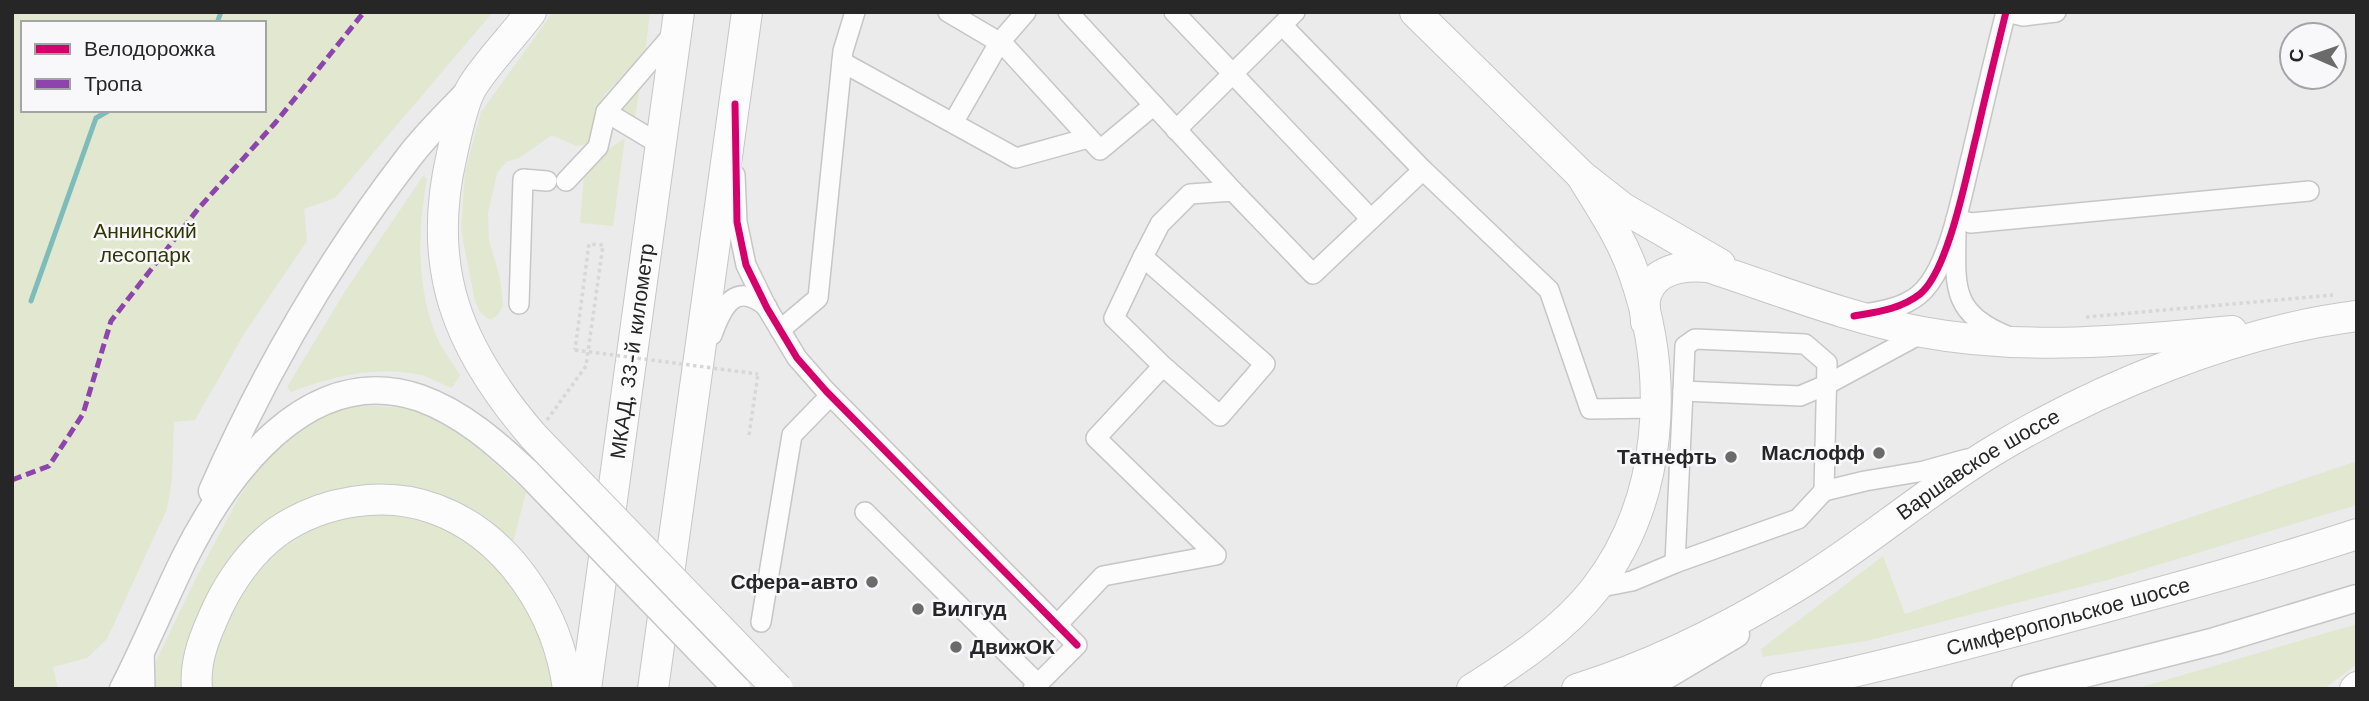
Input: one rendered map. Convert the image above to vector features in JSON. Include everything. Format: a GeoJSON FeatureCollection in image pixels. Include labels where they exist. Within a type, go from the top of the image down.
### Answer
{"type":"FeatureCollection","features":[{"type":"Feature","properties":{"kind":"highway"},"geometry":{"type":"LineString","coordinates":[[531,12],[471,89],[446,179],[442,222],[444,262],[452,301],[466,339],[510,409],[778,689]]}},
{"type":"Feature","properties":{"kind":"highway"},"geometry":{"type":"LineString","coordinates":[[653,689],[749,12]]}},
{"type":"Feature","properties":{"kind":"highway"},"geometry":{"type":"LineString","coordinates":[[1415,12],[1581,175],[1623,208],[1717,264],[1817,306],[1924,332],[2021,342],[2180,336],[2317,321]]}},
{"type":"Feature","properties":{"kind":"highway","name":"МКАД, 33-й километр"},"geometry":{"type":"LineString","coordinates":[[586,689],[678,21]]}},
{"type":"Feature","properties":{"kind":"highway"},"geometry":{"type":"LineString","coordinates":[[1472,689],[1543,640],[1595,588],[1617,555],[1636,512],[1652,452],[1656,408],[1655,367],[1634,273],[1614,231],[1581,175]]}},
{"type":"Feature","properties":{"kind":"highway"},"geometry":{"type":"LineString","coordinates":[[1646,322],[1645,300],[1652,282],[1670,270],[1689,265],[1708,267],[1771,288]]}},
{"type":"Feature","properties":{"kind":"highway","name":"Варшавское шоссе"},"geometry":{"type":"LineString","coordinates":[[1798,586],[1992,452],[2045,422],[2106,392],[2180,362],[2241,340],[2317,321],[2350,305]]}},
{"type":"Feature","properties":{"kind":"highway"},"geometry":{"type":"LineString","coordinates":[[197,689],[196,680],[204,638],[223,596],[246,562],[276,533],[312,513],[347,502],[391,500],[434,509],[472,528],[502,552],[529,585],[551,622],[565,667],[568,689]]}},
{"type":"Feature","properties":{"kind":"highway","name":"Симферопольское шоссе"},"geometry":{"type":"LineString","coordinates":[[1776,689],[2080,614],[2357,534]]}},
{"type":"Feature","properties":{"kind":"highway"},"geometry":{"type":"LineString","coordinates":[[1577,689],[1711,635],[1798,586]]}},
{"type":"Feature","properties":{"kind":"main road"},"geometry":{"type":"LineString","coordinates":[[123,689],[144,649],[231,449],[290,336],[355,232],[410,155],[471,89]]}},
{"type":"Feature","properties":{"kind":"main road"},"geometry":{"type":"LineString","coordinates":[[183,561],[224,492],[257,449],[289,421],[324,402],[357,393],[389,391],[419,398],[446,410],[500,447],[737,689]]}},
{"type":"Feature","properties":{"kind":"main road","name":"Варшавское шоссе"},"geometry":{"type":"LineString","coordinates":[[1636,689],[1727,641],[1798,586]]}},
{"type":"Feature","properties":{"kind":"main road"},"geometry":{"type":"LineString","coordinates":[[2025,689],[2215,641],[2357,598]]}},
{"type":"Feature","properties":{"kind":"street"},"geometry":{"type":"LineString","coordinates":[[780,330],[818,298],[843,51],[855,12]]}},
{"type":"Feature","properties":{"kind":"street"},"geometry":{"type":"LineString","coordinates":[[948,12],[999,43],[1100,150],[1154,105]]}},
{"type":"Feature","properties":{"kind":"street"},"geometry":{"type":"LineString","coordinates":[[953,123],[999,43],[1026,12]]}},
{"type":"Feature","properties":{"kind":"street"},"geometry":{"type":"LineString","coordinates":[[1068,12],[1313,274],[1423,170]]}},
{"type":"Feature","properties":{"kind":"street"},"geometry":{"type":"LineString","coordinates":[[1174,12],[1371,219]]}},
{"type":"Feature","properties":{"kind":"street"},"geometry":{"type":"LineString","coordinates":[[1854,316],[1892,309],[1907,303],[1921,293],[1936,273],[1956,219],[2007,12],[2023,16],[2056,12]]}},
{"type":"Feature","properties":{"kind":"street"},"geometry":{"type":"LineString","coordinates":[[1176,130],[1289,19],[1423,170],[1549,290],[1590,409],[1656,408]]}},
{"type":"Feature","properties":{"kind":"street"},"geometry":{"type":"LineString","coordinates":[[519,304],[523,179],[556,181],[598,147],[606,112],[678,21]]}},
{"type":"Feature","properties":{"kind":"street"},"geometry":{"type":"LineString","coordinates":[[842,62],[1016,158],[1088,138]]}},
{"type":"Feature","properties":{"kind":"street"},"geometry":{"type":"LineString","coordinates":[[735,104],[737,222],[746,265],[767,308],[797,358],[830,396],[1076,645],[1036,686],[866,512]]}},
{"type":"Feature","properties":{"kind":"street"},"geometry":{"type":"LineString","coordinates":[[606,112],[661,145]]}},
{"type":"Feature","properties":{"kind":"street"},"geometry":{"type":"LineString","coordinates":[[1143,257],[1265,364],[1220,416],[1114,318],[1143,257],[1160,224],[1190,194],[1233,191]]}},
{"type":"Feature","properties":{"kind":"street"},"geometry":{"type":"LineString","coordinates":[[1956,219],[1971,223],[2309,191]]}},
{"type":"Feature","properties":{"kind":"street"},"geometry":{"type":"LineString","coordinates":[[1956,219],[1955,276],[1963,305],[1979,322],[2021,342]]}},
{"type":"Feature","properties":{"kind":"street"},"geometry":{"type":"LineString","coordinates":[[692,411],[705,353],[720,313],[731,299],[744,294],[757,298],[767,308]]}},
{"type":"Feature","properties":{"kind":"street"},"geometry":{"type":"LineString","coordinates":[[1683,391],[1800,396],[1826,385],[1924,332]]}},
{"type":"Feature","properties":{"kind":"street"},"geometry":{"type":"LineString","coordinates":[[1675,563],[1685,346],[1695,339],[1805,344],[1827,362],[1824,491]]}},
{"type":"Feature","properties":{"kind":"street"},"geometry":{"type":"LineString","coordinates":[[1056,625],[1103,576],[1216,555],[1096,438],[1163,366]]}},
{"type":"Feature","properties":{"kind":"street"},"geometry":{"type":"LineString","coordinates":[[761,622],[792,435],[830,396]]}},
{"type":"Feature","properties":{"kind":"street"},"geometry":{"type":"LineString","coordinates":[[1595,588],[1632,581],[1798,519],[1824,491],[1924,471],[1992,452]]}},
{"type":"Feature","properties":{"kind":"street"},"geometry":{"type":"LineString","coordinates":[[144,649],[145,689]]}},
{"type":"Feature","properties":{"kind":"path"},"geometry":{"type":"LineString","coordinates":[[534,437],[586,366],[603,245],[589,244],[575,350],[758,374],[749,435]]}},
{"type":"Feature","properties":{"kind":"path"},"geometry":{"type":"LineString","coordinates":[[2087,317],[2350,305]]}},
{"type":"Feature","properties":{"kind":"green space","name":"Аннинский лесопарк"},"geometry":{"type":"Polygon","coordinates":[[[12,12],[493,12],[335,198],[304,209],[307,241],[244,334],[195,420],[174,422],[172,479],[167,509],[107,639],[87,658],[53,667],[58,689],[12,689],[12,12]]]}},
{"type":"Feature","properties":{"kind":"green space"},"geometry":{"type":"Polygon","coordinates":[[[553,12],[650,12],[645,53],[604,95],[595,117],[590,143],[576,146],[552,135],[519,158],[506,162],[497,173],[488,213],[489,240],[500,278],[503,305],[498,315],[490,320],[480,312],[475,301],[461,230],[465,172],[481,112],[553,12]]]}},
{"type":"Feature","properties":{"kind":"green space"},"geometry":{"type":"Polygon","coordinates":[[[640,87],[635,117],[622,110],[640,87]]]}},
{"type":"Feature","properties":{"kind":"green space"},"geometry":{"type":"Polygon","coordinates":[[[625,138],[613,226],[580,223],[584,176],[603,153],[625,138]]]}},
{"type":"Feature","properties":{"kind":"green space"},"geometry":{"type":"Polygon","coordinates":[[[423,176],[427,179],[421,220],[422,282],[431,323],[439,342],[460,375],[452,388],[421,375],[388,371],[339,377],[291,392],[287,387],[344,293],[423,176]]]}},
{"type":"Feature","properties":{"kind":"green space"},"geometry":{"type":"Polygon","coordinates":[[[360,406],[401,408],[431,417],[488,457],[526,492],[513,542],[475,511],[436,493],[388,485],[344,488],[304,500],[268,521],[184,689],[156,689],[155,663],[238,499],[266,458],[298,430],[329,413],[360,406]]]}},
{"type":"Feature","properties":{"kind":"green space"},"geometry":{"type":"Polygon","coordinates":[[[2357,461],[2357,505],[2111,579],[1866,641],[1763,657],[1761,649],[1883,556],[1905,614],[2357,461]]]}},
{"type":"Feature","properties":{"kind":"green space"},"geometry":{"type":"Polygon","coordinates":[[[358,513],[387,513],[446,528],[481,551],[497,567],[526,603],[537,624],[546,645],[554,689],[210,689],[211,663],[232,607],[243,587],[265,560],[299,535],[337,517],[358,513]]]}},
{"type":"Feature","properties":{"kind":"green space"},"geometry":{"type":"Polygon","coordinates":[[[2357,624],[2357,664],[2324,689],[2135,689],[2357,624]]]}},
{"type":"Feature","properties":{"kind":"waterway"},"geometry":{"type":"LineString","coordinates":[[218,21],[221,12]]}},
{"type":"Feature","properties":{"kind":"waterway"},"geometry":{"type":"LineString","coordinates":[[31,301],[96,118],[106,112]]}},
{"type":"Feature","properties":{"kind":"marked path"},"geometry":{"type":"LineString","coordinates":[[12,480],[49,466],[83,414],[111,321],[198,209],[276,122],[364,12]]}},
{"type":"Feature","properties":{"kind":"cycle path"},"geometry":{"type":"LineString","coordinates":[[1854,316],[1888,309],[1913,299],[1930,282],[1940,264],[1956,219],[2006,12]]}},
{"type":"Feature","properties":{"kind":"cycle path"},"geometry":{"type":"LineString","coordinates":[[735,104],[737,222],[746,265],[767,308],[797,358],[826,391],[1077,645]]}},
{"type":"Feature","properties":{"kind":"place","name":"Маслофф"},"geometry":{"type":"Point","coordinates":[1879,453]}},
{"type":"Feature","properties":{"kind":"place","name":"Татнефть"},"geometry":{"type":"Point","coordinates":[1731,457]}},
{"type":"Feature","properties":{"kind":"place","name":"Сфера-авто"},"geometry":{"type":"Point","coordinates":[872,582]}},
{"type":"Feature","properties":{"kind":"place","name":"Вилгуд"},"geometry":{"type":"Point","coordinates":[918,609]}},
{"type":"Feature","properties":{"kind":"place","name":"ДвижОК"},"geometry":{"type":"Point","coordinates":[956,647]}}]}
